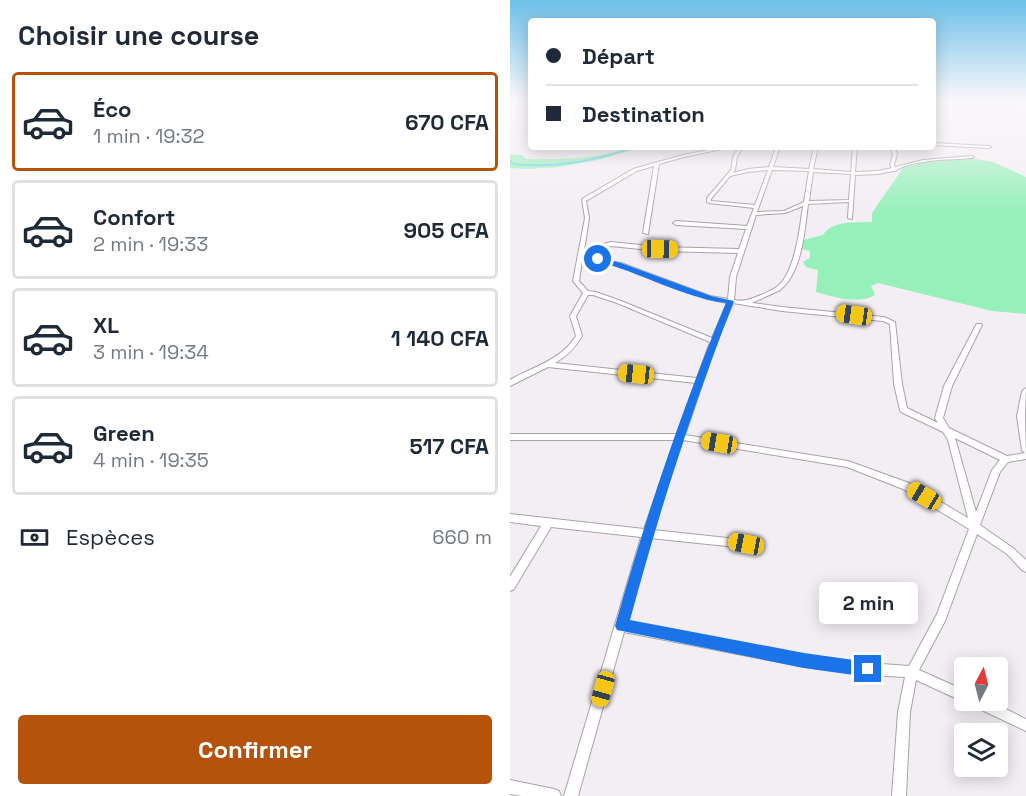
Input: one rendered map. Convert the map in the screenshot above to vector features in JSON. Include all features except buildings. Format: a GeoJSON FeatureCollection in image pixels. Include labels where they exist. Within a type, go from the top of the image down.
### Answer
{"type":"FeatureCollection","features":[{"type":"Feature","properties":{"kind":"street"},"geometry":{"type":"LineString","coordinates":[[936,144],[988,147]]}},
{"type":"Feature","properties":{"kind":"street"},"geometry":{"type":"LineString","coordinates":[[586,293],[576,281],[587,218],[584,200],[635,170],[716,150]]}},
{"type":"Feature","properties":{"kind":"street"},"geometry":{"type":"LineString","coordinates":[[739,150],[735,157],[733,170],[709,202],[757,207]]}},
{"type":"Feature","properties":{"kind":"street"},"geometry":{"type":"LineString","coordinates":[[571,796],[622,626],[647,533],[730,301],[733,277],[741,251],[777,150]]}},
{"type":"Feature","properties":{"kind":"street"},"geometry":{"type":"LineString","coordinates":[[744,304],[781,288],[788,279],[796,257],[808,202],[810,169],[815,150]]}},
{"type":"Feature","properties":{"kind":"street"},"geometry":{"type":"LineString","coordinates":[[850,218],[855,150]]}},
{"type":"Feature","properties":{"kind":"street"},"geometry":{"type":"LineString","coordinates":[[893,150],[895,154],[892,165],[896,170]]}},
{"type":"Feature","properties":{"kind":"street"},"geometry":{"type":"LineString","coordinates":[[729,175],[770,169],[810,169],[853,173],[896,170],[917,162],[972,157]]}},
{"type":"Feature","properties":{"kind":"street"},"geometry":{"type":"LineString","coordinates":[[646,233],[657,163]]}},
{"type":"Feature","properties":{"kind":"street"},"geometry":{"type":"LineString","coordinates":[[754,214],[785,212],[808,202],[851,201]]}},
{"type":"Feature","properties":{"kind":"street"},"geometry":{"type":"LineString","coordinates":[[676,223],[750,228]]}},
{"type":"Feature","properties":{"kind":"street"},"geometry":{"type":"LineString","coordinates":[[581,256],[594,248],[611,244],[660,249],[741,251]]}},
{"type":"Feature","properties":{"kind":"street"},"geometry":{"type":"LineString","coordinates":[[581,256],[619,264],[709,298],[884,319],[892,323],[898,384],[904,410],[1006,459],[1026,456]]}},
{"type":"Feature","properties":{"kind":"street"},"geometry":{"type":"LineString","coordinates":[[586,293],[594,293],[619,302],[714,341]]}},
{"type":"Feature","properties":{"kind":"street"},"geometry":{"type":"LineString","coordinates":[[510,383],[549,365],[572,349],[579,336],[573,316],[586,293]]}},
{"type":"Feature","properties":{"kind":"street"},"geometry":{"type":"LineString","coordinates":[[975,527],[952,440],[939,418],[948,386],[979,325]]}},
{"type":"Feature","properties":{"kind":"street"},"geometry":{"type":"LineString","coordinates":[[549,365],[701,381]]}},
{"type":"Feature","properties":{"kind":"street"},"geometry":{"type":"LineString","coordinates":[[1026,391],[1021,416],[1026,450]]}},
{"type":"Feature","properties":{"kind":"street"},"geometry":{"type":"LineString","coordinates":[[510,437],[681,437],[848,464],[906,486],[975,527],[1010,551],[1026,567]]}},
{"type":"Feature","properties":{"kind":"street"},"geometry":{"type":"LineString","coordinates":[[899,796],[904,712],[912,672],[941,617],[996,470],[1006,459]]}},
{"type":"Feature","properties":{"kind":"street"},"geometry":{"type":"LineString","coordinates":[[510,518],[746,544]]}},
{"type":"Feature","properties":{"kind":"street"},"geometry":{"type":"LineString","coordinates":[[510,586],[548,523]]}},
{"type":"Feature","properties":{"kind":"street"},"geometry":{"type":"LineString","coordinates":[[622,626],[804,661],[912,672],[954,691]]}},
{"type":"Feature","properties":{"kind":"street"},"geometry":{"type":"LineString","coordinates":[[996,711],[1026,725]]}},
{"type":"Feature","properties":{"kind":"street"},"geometry":{"type":"LineString","coordinates":[[510,787],[554,796]]}},
{"type":"Feature","properties":{"kind":"green space"},"geometry":{"type":"Polygon","coordinates":[[[633,150],[598,160],[559,167],[510,168],[510,154],[522,155],[526,159],[564,159],[633,150]]]}},
{"type":"Feature","properties":{"kind":"green space"},"geometry":{"type":"Polygon","coordinates":[[[970,158],[993,162],[1026,177],[1026,314],[992,311],[878,283],[871,286],[875,295],[868,298],[854,300],[816,292],[818,270],[806,267],[803,262],[810,258],[810,251],[798,248],[803,240],[823,235],[827,230],[838,225],[872,222],[872,213],[903,168],[923,163],[970,158]]]}},
{"type":"Feature","properties":{"kind":"waterway"},"geometry":{"type":"LineString","coordinates":[[510,160],[513,164],[559,164],[590,160],[624,150]]}},
{"type":"Feature","properties":{"kind":"route"},"geometry":{"type":"LineString","coordinates":[[598,259],[619,264],[709,298],[730,301],[647,533],[622,626],[804,661],[868,669]]}}]}
